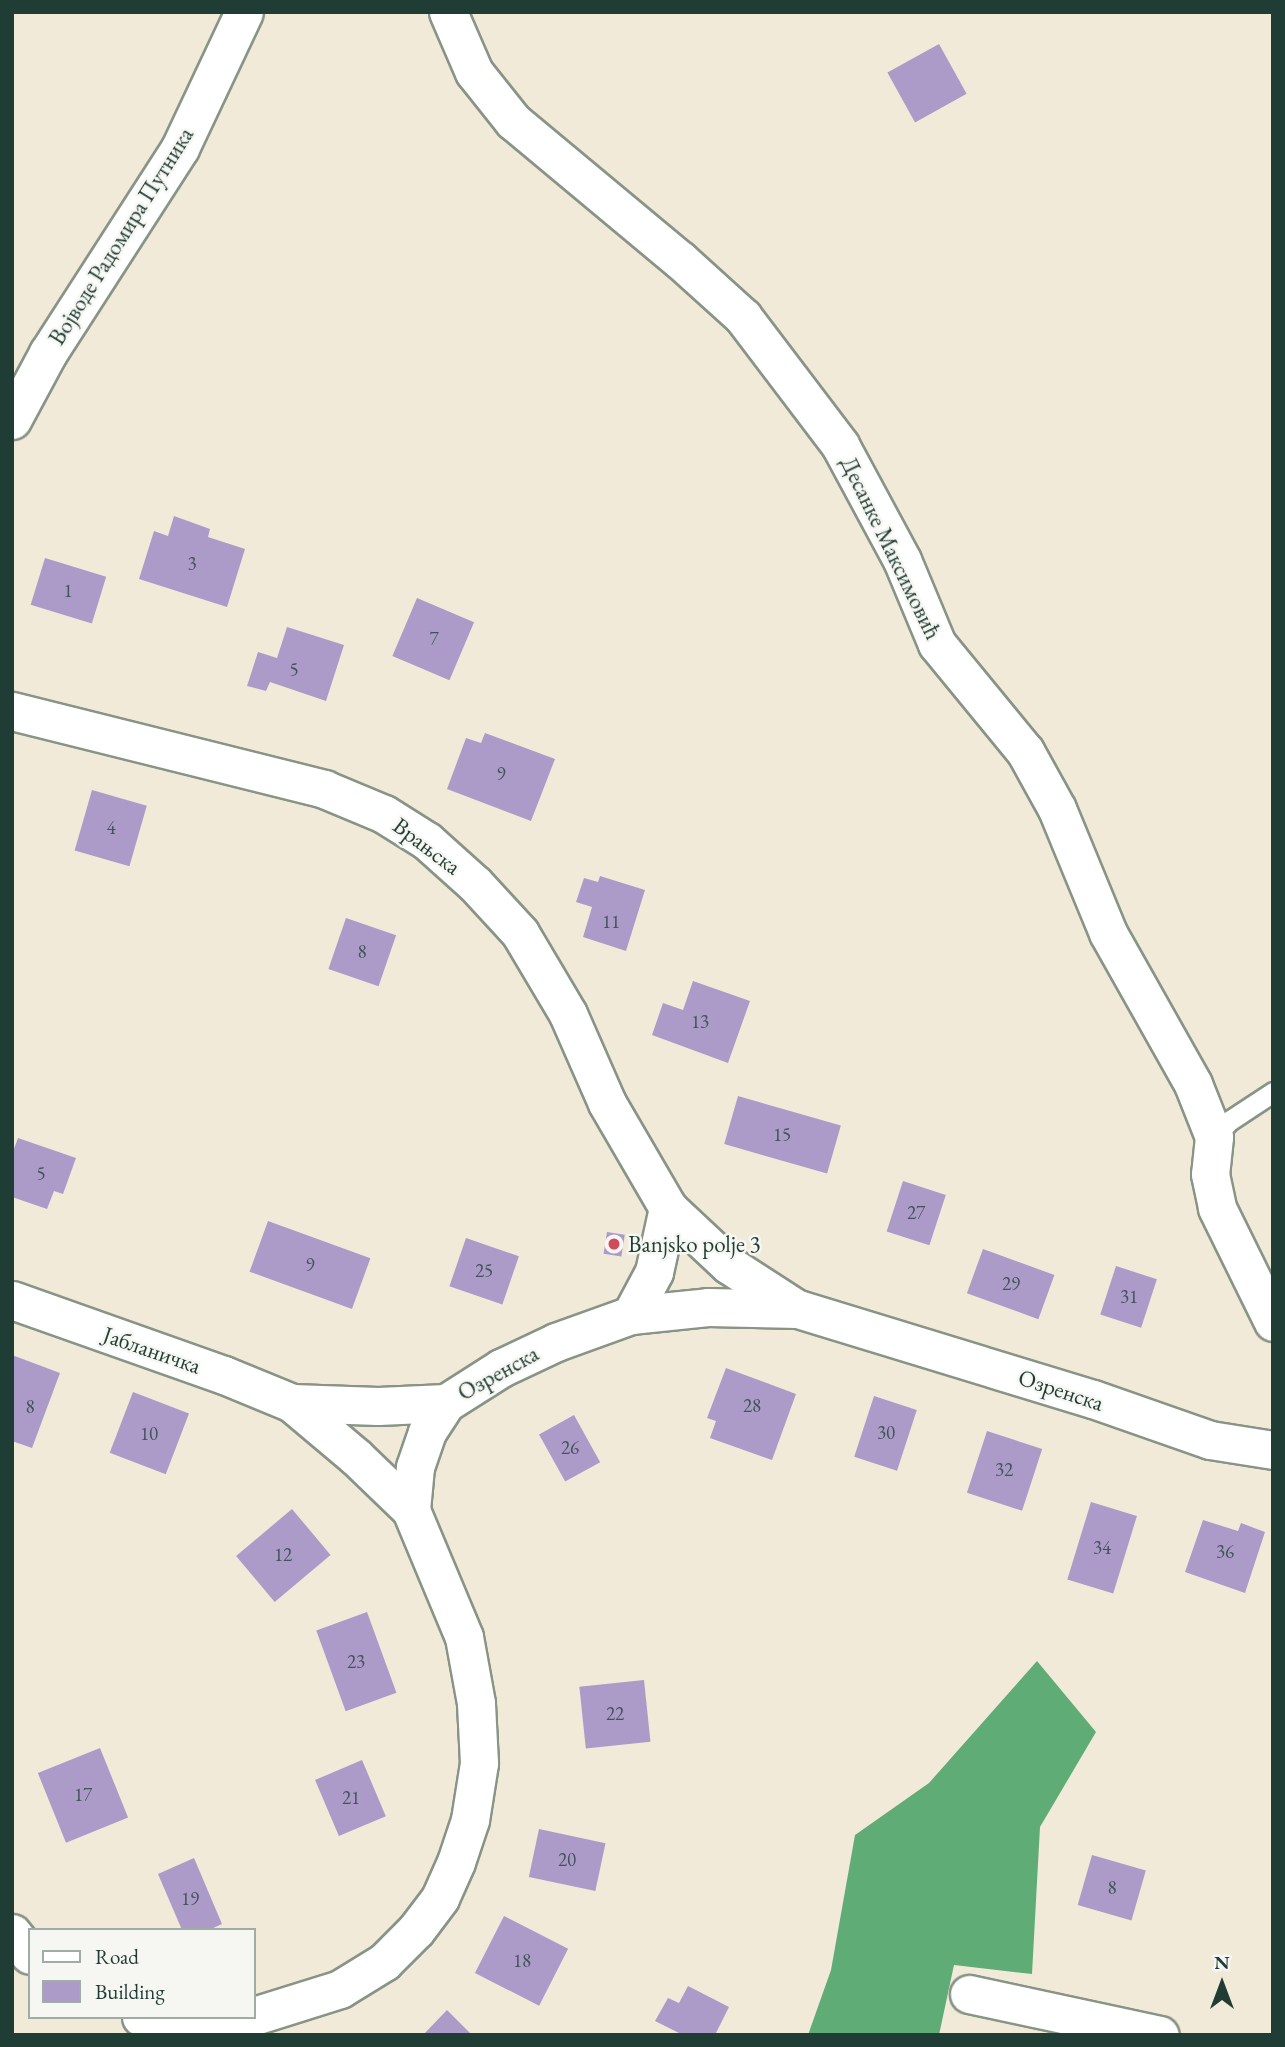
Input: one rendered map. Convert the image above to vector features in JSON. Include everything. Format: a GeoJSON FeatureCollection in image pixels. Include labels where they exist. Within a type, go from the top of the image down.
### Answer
{"type":"FeatureCollection","features":[{"type":"Feature","properties":{"kind":"street","name":"Војводе Радомира Путника"},"geometry":{"type":"LineString","coordinates":[[12,419],[48,353],[180,148],[244,12]]}},
{"type":"Feature","properties":{"kind":"street","name":"Десанке Максимовић"},"geometry":{"type":"LineString","coordinates":[[449,12],[474,72],[513,121],[680,260],[743,317],[840,444],[902,560],[937,644],[1025,751],[1057,810],[1108,933],[1193,1084],[1214,1137],[1210,1174],[1217,1208],[1273,1322]]}},
{"type":"Feature","properties":{"kind":"street","name":"Врањска"},"geometry":{"type":"LineString","coordinates":[[12,711],[324,789],[384,814],[427,841],[475,884],[520,933],[569,1014],[607,1103],[668,1208],[729,1265],[798,1309]]}},
{"type":"Feature","properties":{"kind":"street"},"geometry":{"type":"LineString","coordinates":[[631,1315],[654,1272],[668,1208]]}},
{"type":"Feature","properties":{"kind":"street","name":"Јабланичка"},"geometry":{"type":"LineString","coordinates":[[12,1300],[224,1375],[292,1403]]}},
{"type":"Feature","properties":{"kind":"street","name":"Озренска"},"geometry":{"type":"LineString","coordinates":[[256,2015],[340,1989],[384,1962],[416,1930],[440,1898],[470,1820],[479,1763],[476,1703],[464,1637],[411,1510],[415,1467],[427,1433],[446,1403],[501,1368],[556,1342],[631,1315],[708,1307],[798,1309],[1093,1399],[1210,1440],[1273,1450]]}},
{"type":"Feature","properties":{"kind":"street"},"geometry":{"type":"LineString","coordinates":[[292,1403],[378,1406],[446,1403]]}},
{"type":"Feature","properties":{"kind":"street"},"geometry":{"type":"LineString","coordinates":[[292,1403],[356,1457],[411,1510]]}},
{"type":"Feature","properties":{"kind":"street"},"geometry":{"type":"LineString","coordinates":[[12,1933],[28,1953]]}},
{"type":"Feature","properties":{"kind":"street"},"geometry":{"type":"LineString","coordinates":[[969,1994],[1160,2035]]}},
{"type":"Feature","properties":{"kind":"street"},"geometry":{"type":"LineString","coordinates":[[152,2019],[206,2024],[236,2019]]}},
{"type":"Feature","properties":{"kind":"lane"},"geometry":{"type":"LineString","coordinates":[[1214,1137],[1228,1121],[1273,1092]]}},
{"type":"Feature","properties":{"kind":"green space"},"geometry":{"type":"Polygon","coordinates":[[[1037,1661],[1096,1732],[1040,1827],[1032,1974],[954,1965],[939,2035],[808,2035],[831,1970],[855,1835],[929,1783],[1037,1661]]]}},
{"type":"Feature","properties":{"kind":"building"},"geometry":{"type":"Polygon","coordinates":[[[939,44],[967,94],[915,122],[887,73],[939,44]]]}},
{"type":"Feature","properties":{"kind":"building"},"geometry":{"type":"Polygon","coordinates":[[[174,516],[210,529],[208,537],[245,549],[227,607],[139,579],[154,531],[168,536],[174,516]]]}},
{"type":"Feature","properties":{"kind":"building"},"geometry":{"type":"Polygon","coordinates":[[[45,558],[106,577],[92,624],[31,605],[45,558]]]}},
{"type":"Feature","properties":{"kind":"building"},"geometry":{"type":"Polygon","coordinates":[[[417,598],[474,622],[449,680],[392,656],[417,598]]]}},
{"type":"Feature","properties":{"kind":"building"},"geometry":{"type":"Polygon","coordinates":[[[287,627],[344,645],[326,701],[270,682],[266,691],[247,686],[258,652],[277,658],[287,627]]]}},
{"type":"Feature","properties":{"kind":"building"},"geometry":{"type":"Polygon","coordinates":[[[485,733],[555,759],[531,821],[447,789],[466,738],[481,743],[485,733]]]}},
{"type":"Feature","properties":{"kind":"building"},"geometry":{"type":"Polygon","coordinates":[[[92,790],[147,806],[129,866],[75,851],[92,790]]]}},
{"type":"Feature","properties":{"kind":"building"},"geometry":{"type":"Polygon","coordinates":[[[600,876],[645,890],[626,951],[583,937],[592,907],[576,902],[584,878],[598,882],[600,876]]]}},
{"type":"Feature","properties":{"kind":"building"},"geometry":{"type":"Polygon","coordinates":[[[346,918],[396,935],[379,986],[328,969],[346,918]]]}},
{"type":"Feature","properties":{"kind":"building"},"geometry":{"type":"Polygon","coordinates":[[[693,981],[750,1001],[728,1063],[652,1035],[663,1003],[683,1010],[693,981]]]}},
{"type":"Feature","properties":{"kind":"building"},"geometry":{"type":"Polygon","coordinates":[[[738,1096],[841,1125],[827,1174],[724,1144],[738,1096]]]}},
{"type":"Feature","properties":{"kind":"building"},"geometry":{"type":"Polygon","coordinates":[[[18,1138],[76,1158],[63,1194],[54,1191],[47,1209],[12,1197],[12,1154],[18,1138]]]}},
{"type":"Feature","properties":{"kind":"building"},"geometry":{"type":"Polygon","coordinates":[[[903,1181],[946,1195],[929,1245],[887,1231],[903,1181]]]}},
{"type":"Feature","properties":{"kind":"building"},"geometry":{"type":"Polygon","coordinates":[[[268,1221],[370,1258],[352,1309],[250,1272],[268,1221]]]}},
{"type":"Feature","properties":{"kind":"building","name":"Banjsko polje 3"},"geometry":{"type":"Polygon","coordinates":[[[607,1232],[625,1235],[621,1257],[604,1254],[607,1232]]]}},
{"type":"Feature","properties":{"kind":"building"},"geometry":{"type":"Polygon","coordinates":[[[466,1238],[519,1256],[502,1304],[449,1286],[466,1238]]]}},
{"type":"Feature","properties":{"kind":"building"},"geometry":{"type":"Polygon","coordinates":[[[983,1249],[1054,1275],[1038,1319],[967,1293],[983,1249]]]}},
{"type":"Feature","properties":{"kind":"building"},"geometry":{"type":"Polygon","coordinates":[[[1116,1266],[1157,1279],[1141,1328],[1100,1315],[1116,1266]]]}},
{"type":"Feature","properties":{"kind":"building"},"geometry":{"type":"Polygon","coordinates":[[[12,1355],[60,1373],[32,1448],[12,1441],[12,1355]]]}},
{"type":"Feature","properties":{"kind":"building"},"geometry":{"type":"Polygon","coordinates":[[[726,1368],[796,1394],[772,1460],[710,1438],[716,1421],[707,1418],[726,1368]]]}},
{"type":"Feature","properties":{"kind":"building"},"geometry":{"type":"Polygon","coordinates":[[[133,1392],[189,1414],[166,1474],[110,1453],[133,1392]]]}},
{"type":"Feature","properties":{"kind":"building"},"geometry":{"type":"Polygon","coordinates":[[[874,1396],[917,1410],[897,1471],[854,1457],[874,1396]]]}},
{"type":"Feature","properties":{"kind":"building"},"geometry":{"type":"Polygon","coordinates":[[[574,1415],[600,1462],[565,1482],[539,1434],[574,1415]]]}},
{"type":"Feature","properties":{"kind":"building"},"geometry":{"type":"Polygon","coordinates":[[[987,1431],[1042,1449],[1022,1511],[967,1493],[987,1431]]]}},
{"type":"Feature","properties":{"kind":"building"},"geometry":{"type":"Polygon","coordinates":[[[1091,1502],[1137,1516],[1113,1593],[1067,1579],[1091,1502]]]}},
{"type":"Feature","properties":{"kind":"building"},"geometry":{"type":"Polygon","coordinates":[[[292,1509],[331,1555],[275,1602],[236,1556],[292,1509]]]}},
{"type":"Feature","properties":{"kind":"building"},"geometry":{"type":"Polygon","coordinates":[[[1203,1520],[1238,1531],[1241,1523],[1265,1532],[1245,1593],[1185,1572],[1203,1520]]]}},
{"type":"Feature","properties":{"kind":"building"},"geometry":{"type":"Polygon","coordinates":[[[367,1612],[396,1693],[346,1711],[316,1630],[367,1612]]]}},
{"type":"Feature","properties":{"kind":"building"},"geometry":{"type":"Polygon","coordinates":[[[644,1680],[650,1742],[586,1748],[579,1687],[644,1680]]]}},
{"type":"Feature","properties":{"kind":"building"},"geometry":{"type":"Polygon","coordinates":[[[100,1748],[128,1818],[66,1843],[38,1773],[100,1748]]]}},
{"type":"Feature","properties":{"kind":"building"},"geometry":{"type":"Polygon","coordinates":[[[362,1760],[386,1816],[339,1836],[315,1780],[362,1760]]]}},
{"type":"Feature","properties":{"kind":"building"},"geometry":{"type":"Polygon","coordinates":[[[539,1829],[606,1843],[595,1891],[529,1877],[539,1829]]]}},
{"type":"Feature","properties":{"kind":"building"},"geometry":{"type":"Polygon","coordinates":[[[1092,1855],[1146,1870],[1131,1920],[1078,1905],[1092,1855]]]}},
{"type":"Feature","properties":{"kind":"building"},"geometry":{"type":"Polygon","coordinates":[[[194,1858],[222,1924],[213,1928],[181,1928],[158,1874],[194,1858]]]}},
{"type":"Feature","properties":{"kind":"building"},"geometry":{"type":"Polygon","coordinates":[[[504,1916],[568,1949],[539,2006],[475,1973],[504,1916]]]}},
{"type":"Feature","properties":{"kind":"building"},"geometry":{"type":"Polygon","coordinates":[[[688,1986],[729,2007],[715,2035],[683,2035],[655,2021],[668,1998],[679,2003],[688,1986]]]}},
{"type":"Feature","properties":{"kind":"building"},"geometry":{"type":"Polygon","coordinates":[[[447,2010],[472,2035],[423,2035],[447,2010]]]}},
{"type":"Feature","properties":{"kind":"place","name":"Banjsko polje 3"},"geometry":{"type":"Point","coordinates":[614,1244]}}]}
